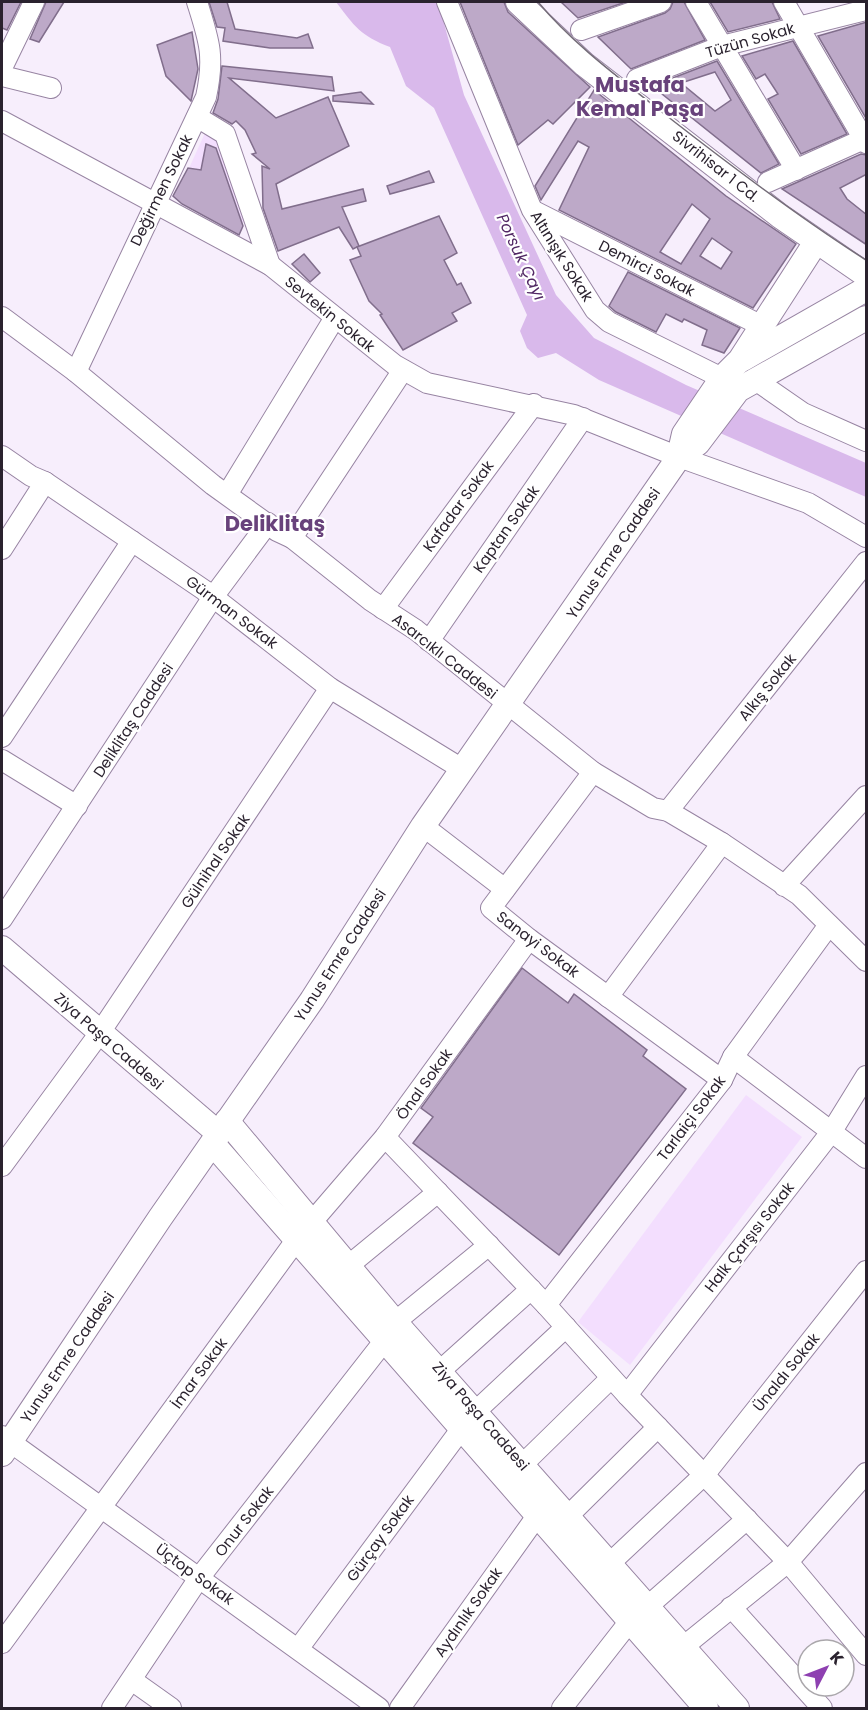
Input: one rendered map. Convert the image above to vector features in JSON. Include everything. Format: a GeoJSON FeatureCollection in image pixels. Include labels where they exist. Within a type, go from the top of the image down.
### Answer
{"type":"FeatureCollection","features":[{"type":"Feature","properties":{"kind":"main road","name":"Sivrihisar 1 Cd."},"geometry":{"type":"LineString","coordinates":[[518,2],[534,11],[584,64],[816,242],[867,275]]}},
{"type":"Feature","properties":{"kind":"main road","name":"Yunus Emre Caddesi"},"geometry":{"type":"LineString","coordinates":[[738,377],[762,326],[816,242]]}},
{"type":"Feature","properties":{"kind":"main road","name":"Yunus Emre Caddesi"},"geometry":{"type":"LineString","coordinates":[[4,1444],[312,1000],[423,826],[679,456],[684,434],[738,377],[867,289]]}},
{"type":"Feature","properties":{"kind":"main road","name":"Yunus Emre Caddesi"},"geometry":{"type":"LineString","coordinates":[[738,377],[867,318]]}},
{"type":"Feature","properties":{"kind":"main road","name":"Ziya Paşa Caddesi"},"geometry":{"type":"LineString","coordinates":[[2,948],[99,1034],[219,1133],[469,1419],[523,1464],[609,1564],[639,1614],[706,1708]]}},
{"type":"Feature","properties":{"kind":"main road","name":"Ziya Paşa Caddesi"},"geometry":{"type":"LineString","coordinates":[[304,1231],[348,1266],[390,1331],[441,1370],[469,1419],[537,1516],[639,1614],[683,1647],[737,1708]]}},
{"type":"Feature","properties":{"kind":"street"},"geometry":{"type":"LineString","coordinates":[[2,68],[34,2]]}},
{"type":"Feature","properties":{"kind":"street","name":"Değirmen Sokak"},"geometry":{"type":"LineString","coordinates":[[76,372],[206,96],[212,68],[208,35],[197,2]]}},
{"type":"Feature","properties":{"kind":"street","name":"Altınışık Sokak"},"geometry":{"type":"LineString","coordinates":[[447,2],[532,210],[595,309],[609,322],[738,377],[802,413],[867,441]]}},
{"type":"Feature","properties":{"kind":"street"},"geometry":{"type":"LineString","coordinates":[[581,30],[661,2]]}},
{"type":"Feature","properties":{"kind":"street"},"geometry":{"type":"LineString","coordinates":[[696,2],[796,170]]}},
{"type":"Feature","properties":{"kind":"street"},"geometry":{"type":"LineString","coordinates":[[768,182],[866,140],[784,2]]}},
{"type":"Feature","properties":{"kind":"street","name":"Tüzün Sokak"},"geometry":{"type":"LineString","coordinates":[[637,79],[722,46],[867,10]]}},
{"type":"Feature","properties":{"kind":"street"},"geometry":{"type":"LineString","coordinates":[[2,76],[51,88]]}},
{"type":"Feature","properties":{"kind":"street"},"geometry":{"type":"LineString","coordinates":[[196,117],[225,134],[270,265]]}},
{"type":"Feature","properties":{"kind":"street","name":"Sevtekin Sokak"},"geometry":{"type":"LineString","coordinates":[[2,121],[270,265],[334,319],[403,370],[428,383],[511,402],[534,404],[583,418],[808,503],[867,537]]}},
{"type":"Feature","properties":{"kind":"street","name":"Demirci Sokak"},"geometry":{"type":"LineString","coordinates":[[532,210],[762,326]]}},
{"type":"Feature","properties":{"kind":"street","name":"Asarcıklı Caddesi"},"geometry":{"type":"LineString","coordinates":[[2,317],[76,372],[213,485],[228,493],[277,531],[292,538],[383,609],[429,641],[593,772],[653,808],[668,811],[722,843],[799,895],[829,925],[864,954]]}},
{"type":"Feature","properties":{"kind":"street"},"geometry":{"type":"LineString","coordinates":[[228,493],[334,319]]}},
{"type":"Feature","properties":{"kind":"street"},"geometry":{"type":"LineString","coordinates":[[292,538],[403,370]]}},
{"type":"Feature","properties":{"kind":"street","name":"Kafadar Sokak"},"geometry":{"type":"LineString","coordinates":[[383,609],[534,404]]}},
{"type":"Feature","properties":{"kind":"street","name":"Kaptan Sokak"},"geometry":{"type":"LineString","coordinates":[[429,641],[583,418]]}},
{"type":"Feature","properties":{"kind":"street","name":"Gürman Sokak"},"geometry":{"type":"LineString","coordinates":[[2,456],[31,476],[45,482],[213,597],[330,687],[462,769]]}},
{"type":"Feature","properties":{"kind":"street"},"geometry":{"type":"LineString","coordinates":[[2,549],[45,482]]}},
{"type":"Feature","properties":{"kind":"street","name":"Deliklitaş Caddesi"},"geometry":{"type":"LineString","coordinates":[[2,920],[213,597],[268,523]]}},
{"type":"Feature","properties":{"kind":"street"},"geometry":{"type":"LineString","coordinates":[[2,737],[132,541]]}},
{"type":"Feature","properties":{"kind":"street","name":"Alkış Sokak"},"geometry":{"type":"LineString","coordinates":[[668,811],[867,562]]}},
{"type":"Feature","properties":{"kind":"street","name":"Gülnihal Sokak"},"geometry":{"type":"LineString","coordinates":[[2,1166],[99,1034],[330,687]]}},
{"type":"Feature","properties":{"kind":"street"},"geometry":{"type":"LineString","coordinates":[[2,760],[76,806]]}},
{"type":"Feature","properties":{"kind":"street","name":"Sanayi Sokak"},"geometry":{"type":"LineString","coordinates":[[593,772],[491,908],[529,939],[722,1080]]}},
{"type":"Feature","properties":{"kind":"street"},"geometry":{"type":"LineString","coordinates":[[784,886],[867,796]]}},
{"type":"Feature","properties":{"kind":"street"},"geometry":{"type":"LineString","coordinates":[[423,826],[505,889]]}},
{"type":"Feature","properties":{"kind":"street"},"geometry":{"type":"LineString","coordinates":[[608,997],[722,843]]}},
{"type":"Feature","properties":{"kind":"street","name":"Tarlaiçi Sokak"},"geometry":{"type":"LineString","coordinates":[[546,1305],[722,1080],[733,1057],[829,925]]}},
{"type":"Feature","properties":{"kind":"street","name":"Önal Sokak"},"geometry":{"type":"LineString","coordinates":[[304,1231],[385,1137],[529,939]]}},
{"type":"Feature","properties":{"kind":"street"},"geometry":{"type":"LineString","coordinates":[[733,1057],[867,1158]]}},
{"type":"Feature","properties":{"kind":"street","name":"Halk Çarşısı Sokak"},"geometry":{"type":"LineString","coordinates":[[627,1395],[832,1131],[866,1078]]}},
{"type":"Feature","properties":{"kind":"street"},"geometry":{"type":"LineString","coordinates":[[385,1137],[531,1289],[627,1395],[788,1562],[867,1655]]}},
{"type":"Feature","properties":{"kind":"street"},"geometry":{"type":"LineString","coordinates":[[348,1266],[438,1192]]}},
{"type":"Feature","properties":{"kind":"street","name":"İmar Sokak"},"geometry":{"type":"LineString","coordinates":[[2,1643],[100,1506],[304,1231]]}},
{"type":"Feature","properties":{"kind":"street","name":"Onur Sokak"},"geometry":{"type":"LineString","coordinates":[[112,1708],[133,1681],[199,1578],[390,1331],[489,1245]]}},
{"type":"Feature","properties":{"kind":"street","name":"Ünaldı Sokak"},"geometry":{"type":"LineString","coordinates":[[609,1564],[705,1474],[867,1271]]}},
{"type":"Feature","properties":{"kind":"street"},"geometry":{"type":"LineString","coordinates":[[441,1370],[531,1289]]}},
{"type":"Feature","properties":{"kind":"street","name":"Gürçay Sokak"},"geometry":{"type":"LineString","coordinates":[[298,1649],[469,1419],[566,1327]]}},
{"type":"Feature","properties":{"kind":"street"},"geometry":{"type":"LineString","coordinates":[[523,1464],[611,1378]]}},
{"type":"Feature","properties":{"kind":"street"},"geometry":{"type":"LineString","coordinates":[[568,1516],[658,1427]]}},
{"type":"Feature","properties":{"kind":"street","name":"Üçtop Sokak"},"geometry":{"type":"LineString","coordinates":[[4,1444],[100,1506],[379,1708]]}},
{"type":"Feature","properties":{"kind":"street"},"geometry":{"type":"LineString","coordinates":[[683,1647],[788,1562],[867,1473]]}},
{"type":"Feature","properties":{"kind":"street","name":"Aydınlık Sokak"},"geometry":{"type":"LineString","coordinates":[[400,1708],[537,1516]]}},
{"type":"Feature","properties":{"kind":"street"},"geometry":{"type":"LineString","coordinates":[[561,1708],[639,1614],[747,1519]]}},
{"type":"Feature","properties":{"kind":"street"},"geometry":{"type":"LineString","coordinates":[[731,1607],[822,1708]]}},
{"type":"Feature","properties":{"kind":"street"},"geometry":{"type":"LineString","coordinates":[[133,1681],[171,1708]]}},
{"type":"Feature","properties":{"kind":"shaded area"},"geometry":{"type":"Polygon","coordinates":[[[205,133],[220,138],[245,219],[237,233],[175,199],[205,133]]]}},
{"type":"Feature","properties":{"kind":"shaded area"},"geometry":{"type":"Polygon","coordinates":[[[746,1095],[802,1137],[630,1365],[578,1322],[746,1095]]]}},
{"type":"Feature","properties":{"kind":"water","name":"Porsuk Çayı"},"geometry":{"type":"Polygon","coordinates":[[[336,2],[438,2],[464,95],[556,295],[594,338],[686,385],[866,463],[866,497],[599,380],[556,353],[538,358],[527,348],[520,331],[527,315],[434,108],[406,86],[390,47],[372,39],[359,29],[336,2]]]}},
{"type":"Feature","properties":{"kind":"building"},"geometry":{"type":"Polygon","coordinates":[[[2,2],[21,2],[7,30],[2,28],[2,2]]]}},
{"type":"Feature","properties":{"kind":"building"},"geometry":{"type":"Polygon","coordinates":[[[46,2],[64,2],[39,42],[30,39],[46,2]]]}},
{"type":"Feature","properties":{"kind":"building"},"geometry":{"type":"Polygon","coordinates":[[[209,2],[227,2],[235,29],[297,38],[308,34],[313,48],[270,48],[223,41],[225,28],[217,27],[209,2]]]}},
{"type":"Feature","properties":{"kind":"building"},"geometry":{"type":"Polygon","coordinates":[[[460,2],[504,2],[508,12],[590,87],[553,124],[548,120],[518,145],[460,2]]]}},
{"type":"Feature","properties":{"kind":"building"},"geometry":{"type":"Polygon","coordinates":[[[561,2],[626,2],[578,18],[561,2]]]}},
{"type":"Feature","properties":{"kind":"building"},"geometry":{"type":"Polygon","coordinates":[[[673,2],[684,2],[705,40],[631,69],[598,37],[665,13],[673,2]]]}},
{"type":"Feature","properties":{"kind":"building"},"geometry":{"type":"Polygon","coordinates":[[[710,2],[772,2],[780,19],[728,32],[710,2]]]}},
{"type":"Feature","properties":{"kind":"building"},"geometry":{"type":"Polygon","coordinates":[[[867,22],[867,120],[818,36],[867,22]]]}},
{"type":"Feature","properties":{"kind":"building"},"geometry":{"type":"Polygon","coordinates":[[[192,32],[198,69],[191,101],[166,76],[157,45],[192,32]]]}},
{"type":"Feature","properties":{"kind":"building"},"geometry":{"type":"Polygon","coordinates":[[[793,41],[847,134],[801,154],[768,99],[778,94],[765,74],[756,79],[742,56],[793,41]]]}},
{"type":"Feature","properties":{"kind":"building"},"geometry":{"type":"Polygon","coordinates":[[[717,61],[779,164],[761,173],[652,86],[717,61]],[[715,72],[681,83],[715,111],[731,100],[715,72]]]}},
{"type":"Feature","properties":{"kind":"building"},"geometry":{"type":"Polygon","coordinates":[[[222,66],[332,77],[334,91],[229,78],[276,118],[328,97],[349,146],[276,184],[282,209],[363,189],[366,201],[342,207],[359,246],[353,249],[339,227],[278,251],[263,208],[262,166],[270,169],[252,154],[256,153],[245,130],[236,121],[232,124],[213,113],[218,99],[222,66]]]}},
{"type":"Feature","properties":{"kind":"building"},"geometry":{"type":"Polygon","coordinates":[[[594,90],[726,196],[796,244],[753,308],[559,210],[589,147],[578,141],[541,200],[535,186],[594,90]],[[692,204],[660,252],[681,264],[710,219],[692,204]],[[712,238],[700,256],[721,269],[732,252],[712,238]]]}},
{"type":"Feature","properties":{"kind":"building"},"geometry":{"type":"Polygon","coordinates":[[[361,92],[373,104],[333,101],[333,96],[361,92]]]}},
{"type":"Feature","properties":{"kind":"building"},"geometry":{"type":"Polygon","coordinates":[[[206,144],[216,148],[243,226],[239,235],[182,204],[173,196],[188,168],[201,170],[206,144]]]}},
{"type":"Feature","properties":{"kind":"building"},"geometry":{"type":"Polygon","coordinates":[[[861,154],[867,155],[867,174],[840,188],[847,199],[867,215],[867,245],[782,189],[861,154]]]}},
{"type":"Feature","properties":{"kind":"building"},"geometry":{"type":"Polygon","coordinates":[[[429,171],[434,182],[390,194],[387,186],[429,171]]]}},
{"type":"Feature","properties":{"kind":"building"},"geometry":{"type":"Polygon","coordinates":[[[439,216],[457,253],[444,260],[457,285],[461,283],[471,303],[452,313],[457,321],[403,350],[380,315],[382,314],[369,301],[350,260],[361,256],[357,247],[439,216]]]}},
{"type":"Feature","properties":{"kind":"building"},"geometry":{"type":"Polygon","coordinates":[[[304,254],[320,273],[310,282],[292,264],[304,254]]]}},
{"type":"Feature","properties":{"kind":"building"},"geometry":{"type":"Polygon","coordinates":[[[628,272],[740,328],[724,353],[702,345],[707,330],[684,319],[682,322],[666,314],[656,332],[616,312],[609,306],[628,272]]]}},
{"type":"Feature","properties":{"kind":"building"},"geometry":{"type":"Polygon","coordinates":[[[522,968],[568,1003],[574,994],[647,1050],[643,1056],[686,1089],[559,1255],[413,1143],[433,1117],[421,1108],[522,968]]]}},
{"type":"Feature","properties":{"kind":"tram line"},"geometry":{"type":"LineString","coordinates":[[538,2],[567,33],[616,76],[765,190],[866,260]]}},
{"type":"Feature","properties":{"kind":"district","name":"Mustafa Kemal Paşa"},"geometry":{"type":"Point","coordinates":[640,96]}},
{"type":"Feature","properties":{"kind":"district","name":"Deliklitaş"},"geometry":{"type":"Point","coordinates":[275,523]}}]}
